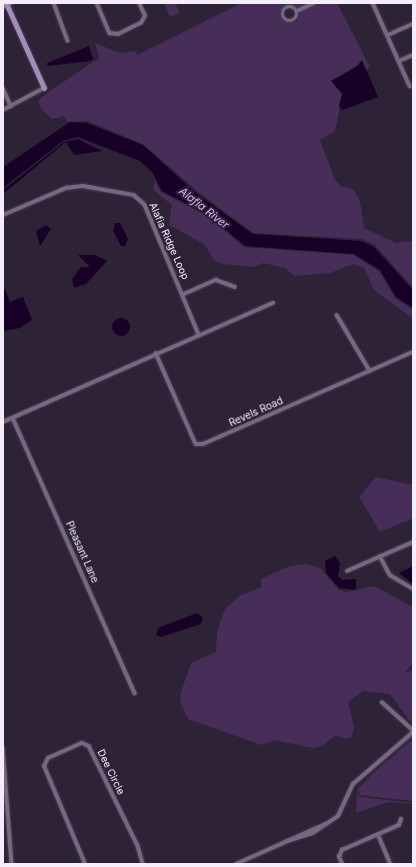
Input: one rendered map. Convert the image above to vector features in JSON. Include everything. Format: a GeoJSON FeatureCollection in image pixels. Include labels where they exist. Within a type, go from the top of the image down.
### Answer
{"type":"FeatureCollection","features":[{"type":"Feature","properties":{"kind":"street"},"geometry":{"type":"LineString","coordinates":[[54,3],[68,41]]}},
{"type":"Feature","properties":{"kind":"street"},"geometry":{"type":"LineString","coordinates":[[97,3],[110,32],[118,34],[141,23],[145,16],[138,3]]}},
{"type":"Feature","properties":{"kind":"street"},"geometry":{"type":"LineString","coordinates":[[297,11],[294,21],[284,18],[286,9],[297,11],[314,3]]}},
{"type":"Feature","properties":{"kind":"street"},"geometry":{"type":"LineString","coordinates":[[373,3],[410,86]]}},
{"type":"Feature","properties":{"kind":"street"},"geometry":{"type":"LineString","coordinates":[[3,110],[44,88],[7,4]]}},
{"type":"Feature","properties":{"kind":"street"},"geometry":{"type":"LineString","coordinates":[[388,35],[412,25],[413,30]]}},
{"type":"Feature","properties":{"kind":"street"},"geometry":{"type":"LineString","coordinates":[[399,61],[413,55]]}},
{"type":"Feature","properties":{"kind":"street"},"geometry":{"type":"LineString","coordinates":[[3,88],[11,106]]}},
{"type":"Feature","properties":{"kind":"street","name":"Alafia Ridge Loop"},"geometry":{"type":"LineString","coordinates":[[3,214],[66,188],[83,186],[134,195],[145,205],[184,294],[199,335]]}},
{"type":"Feature","properties":{"kind":"street"},"geometry":{"type":"LineString","coordinates":[[184,294],[216,280],[235,286]]}},
{"type":"Feature","properties":{"kind":"street"},"geometry":{"type":"LineString","coordinates":[[3,422],[273,303]]}},
{"type":"Feature","properties":{"kind":"street"},"geometry":{"type":"LineString","coordinates":[[337,315],[370,371]]}},
{"type":"Feature","properties":{"kind":"street","name":"Revels Road"},"geometry":{"type":"LineString","coordinates":[[156,354],[196,444],[203,444],[413,352]]}},
{"type":"Feature","properties":{"kind":"street","name":"Pleasant Lane"},"geometry":{"type":"LineString","coordinates":[[13,418],[135,693]]}},
{"type":"Feature","properties":{"kind":"street"},"geometry":{"type":"LineString","coordinates":[[347,571],[413,542]]}},
{"type":"Feature","properties":{"kind":"street"},"geometry":{"type":"LineString","coordinates":[[380,556],[390,574],[413,589]]}},
{"type":"Feature","properties":{"kind":"street"},"geometry":{"type":"LineString","coordinates":[[236,864],[287,841],[308,835],[327,824],[341,812],[353,784],[413,731],[382,702]]}},
{"type":"Feature","properties":{"kind":"street","name":"Dee Circle"},"geometry":{"type":"LineString","coordinates":[[85,864],[44,766],[48,758],[82,743],[89,746],[138,846],[143,864]]}},
{"type":"Feature","properties":{"kind":"street"},"geometry":{"type":"LineString","coordinates":[[3,746],[12,864]]}},
{"type":"Feature","properties":{"kind":"street"},"geometry":{"type":"LineString","coordinates":[[342,864],[339,857],[342,850],[399,825],[401,819]]}},
{"type":"Feature","properties":{"kind":"street"},"geometry":{"type":"LineString","coordinates":[[378,834],[391,864]]}},
{"type":"Feature","properties":{"kind":"shaded area"},"geometry":{"type":"Polygon","coordinates":[[[164,3],[175,3],[180,13],[170,17],[164,3]]]}},
{"type":"Feature","properties":{"kind":"shaded area"},"geometry":{"type":"Polygon","coordinates":[[[242,3],[309,3],[297,9],[285,7],[282,16],[289,23],[297,21],[299,12],[318,3],[337,3],[370,67],[344,87],[335,131],[320,140],[335,180],[341,186],[353,189],[360,201],[364,228],[396,243],[413,241],[413,288],[375,245],[362,239],[253,233],[197,191],[143,144],[87,121],[68,122],[64,116],[52,119],[42,110],[38,101],[47,93],[99,58],[95,43],[120,53],[136,51],[137,55],[242,3]]]}},
{"type":"Feature","properties":{"kind":"shaded area"},"geometry":{"type":"Polygon","coordinates":[[[155,180],[161,192],[207,216],[244,247],[353,255],[379,271],[395,298],[413,310],[413,319],[374,290],[364,268],[353,264],[330,273],[295,276],[285,268],[263,263],[254,267],[223,264],[214,260],[204,244],[169,225],[172,205],[153,190],[155,180]]]}},
{"type":"Feature","properties":{"kind":"shaded area"},"geometry":{"type":"Polygon","coordinates":[[[376,477],[413,485],[413,518],[380,532],[359,497],[376,477]]]}},
{"type":"Feature","properties":{"kind":"shaded area"},"geometry":{"type":"Polygon","coordinates":[[[306,564],[320,568],[339,590],[347,592],[374,586],[413,607],[413,663],[404,673],[413,670],[413,725],[390,694],[363,691],[348,702],[354,727],[352,736],[346,739],[336,735],[322,746],[313,748],[274,740],[262,745],[188,719],[180,701],[181,692],[191,663],[216,652],[217,631],[225,609],[239,596],[261,587],[261,579],[290,566],[306,564]]]}},
{"type":"Feature","properties":{"kind":"shaded area"},"geometry":{"type":"Polygon","coordinates":[[[413,735],[413,737],[370,773],[387,756],[413,735]]]}},
{"type":"Feature","properties":{"kind":"shaded area"},"geometry":{"type":"Polygon","coordinates":[[[413,739],[413,801],[360,795],[357,790],[370,776],[413,739]]]}},
{"type":"Feature","properties":{"kind":"shaded area"},"geometry":{"type":"Polygon","coordinates":[[[357,793],[360,797],[413,804],[388,802],[356,813],[357,793]]]}},
{"type":"Feature","properties":{"kind":"water"},"geometry":{"type":"Polygon","coordinates":[[[89,46],[93,59],[90,61],[48,66],[47,63],[89,46]]]}},
{"type":"Feature","properties":{"kind":"water"},"geometry":{"type":"Polygon","coordinates":[[[362,60],[378,97],[342,110],[339,106],[342,94],[331,81],[357,66],[362,60]]]}},
{"type":"Feature","properties":{"kind":"water","name":"Alafia River"},"geometry":{"type":"Polygon","coordinates":[[[70,122],[87,123],[143,145],[196,193],[253,234],[361,241],[374,247],[413,290],[413,308],[396,297],[380,270],[354,254],[245,246],[208,215],[162,191],[152,172],[140,161],[78,137],[63,141],[3,188],[3,167],[70,122]]]}},
{"type":"Feature","properties":{"kind":"water"},"geometry":{"type":"Polygon","coordinates":[[[78,139],[102,151],[74,155],[66,142],[3,194],[3,190],[64,142],[78,139]]]}},
{"type":"Feature","properties":{"kind":"water"},"geometry":{"type":"Polygon","coordinates":[[[115,223],[120,223],[128,239],[125,246],[121,246],[113,231],[115,223]]]}},
{"type":"Feature","properties":{"kind":"water"},"geometry":{"type":"Polygon","coordinates":[[[46,225],[51,229],[40,246],[36,231],[46,225]]]}},
{"type":"Feature","properties":{"kind":"water"},"geometry":{"type":"Polygon","coordinates":[[[78,255],[95,255],[107,261],[86,284],[74,288],[72,279],[81,267],[90,267],[78,255]]]}},
{"type":"Feature","properties":{"kind":"water"},"geometry":{"type":"Polygon","coordinates":[[[3,285],[10,302],[23,297],[32,320],[20,328],[3,331],[3,285]]]}},
{"type":"Feature","properties":{"kind":"water"},"geometry":{"type":"Polygon","coordinates":[[[121,318],[127,321],[130,327],[127,333],[121,336],[115,333],[112,327],[115,321],[121,318]]]}},
{"type":"Feature","properties":{"kind":"water"},"geometry":{"type":"Polygon","coordinates":[[[335,556],[340,563],[338,576],[343,580],[356,579],[356,590],[339,588],[326,573],[325,561],[335,556]]]}},
{"type":"Feature","properties":{"kind":"water"},"geometry":{"type":"Polygon","coordinates":[[[413,566],[413,584],[399,573],[413,566]]]}},
{"type":"Feature","properties":{"kind":"water"},"geometry":{"type":"Polygon","coordinates":[[[197,613],[203,618],[201,624],[161,637],[156,635],[158,628],[197,613]]]}}]}
